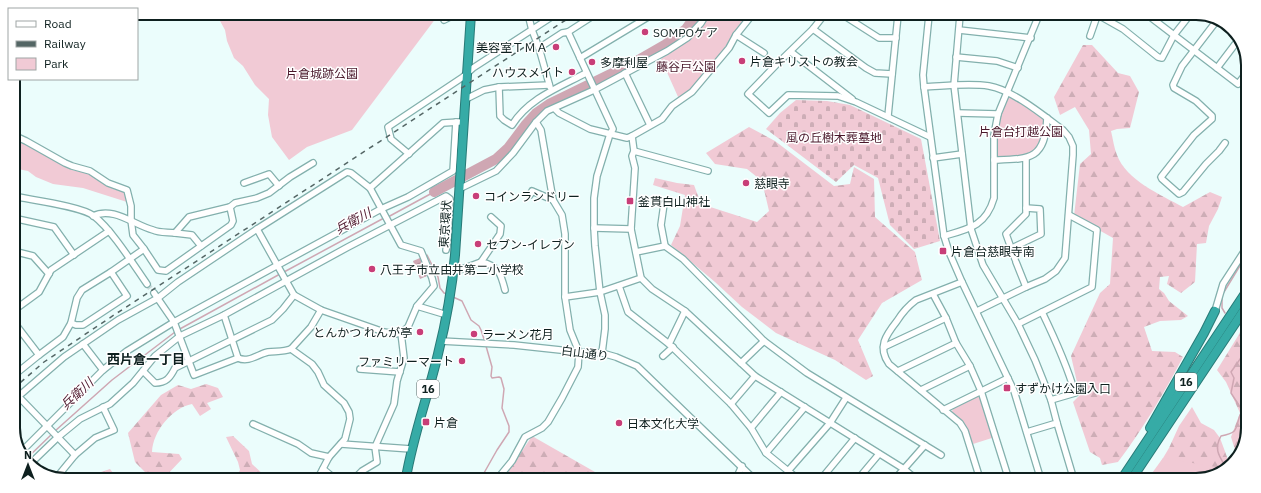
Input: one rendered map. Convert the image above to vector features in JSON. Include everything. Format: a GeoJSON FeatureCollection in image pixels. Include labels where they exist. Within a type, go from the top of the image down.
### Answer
{"type":"FeatureCollection","features":[{"type":"Feature","properties":{"kind":"highway","name":"東京環状"},"geometry":{"type":"LineString","coordinates":[[406,473],[447,315],[454,272],[461,171],[460,122],[466,99],[471,20]]}},
{"type":"Feature","properties":{"kind":"highway","name":"16"},"geometry":{"type":"LineString","coordinates":[[1125,473],[1241,299]]}},
{"type":"Feature","properties":{"kind":"highway","name":"16"},"geometry":{"type":"LineString","coordinates":[[1134,459],[1150,426],[1204,333],[1214,311]]}},
{"type":"Feature","properties":{"kind":"highway","name":"16"},"geometry":{"type":"LineString","coordinates":[[1136,473],[1241,315]]}},
{"type":"Feature","properties":{"kind":"street"},"geometry":{"type":"LineString","coordinates":[[530,20],[552,91]]}},
{"type":"Feature","properties":{"kind":"street"},"geometry":{"type":"LineString","coordinates":[[409,154],[391,138],[388,127],[468,73],[473,68],[547,20]]}},
{"type":"Feature","properties":{"kind":"street"},"geometry":{"type":"LineString","coordinates":[[539,48],[562,33],[568,32],[587,20]]}},
{"type":"Feature","properties":{"kind":"street"},"geometry":{"type":"LineString","coordinates":[[580,58],[643,20]]}},
{"type":"Feature","properties":{"kind":"street"},"geometry":{"type":"LineString","coordinates":[[460,186],[496,171],[513,153],[536,122],[548,111],[555,109],[667,51],[687,38],[703,20]]}},
{"type":"Feature","properties":{"kind":"street"},"geometry":{"type":"LineString","coordinates":[[555,109],[559,113],[584,127],[627,138],[632,136],[662,119],[672,106],[692,92],[729,48],[736,35],[748,20]]}},
{"type":"Feature","properties":{"kind":"street"},"geometry":{"type":"LineString","coordinates":[[820,20],[791,52],[748,94],[769,113],[788,95],[838,96],[856,102],[930,136]]}},
{"type":"Feature","properties":{"kind":"street"},"geometry":{"type":"LineString","coordinates":[[851,20],[879,38],[896,38]]}},
{"type":"Feature","properties":{"kind":"street"},"geometry":{"type":"LineString","coordinates":[[888,116],[898,20]]}},
{"type":"Feature","properties":{"kind":"street"},"geometry":{"type":"LineString","coordinates":[[929,20],[923,76],[944,236],[962,282],[1014,391],[1039,473]]}},
{"type":"Feature","properties":{"kind":"street"},"geometry":{"type":"LineString","coordinates":[[960,20],[954,85],[971,228],[983,265],[1018,324],[1035,360],[1050,400],[1072,473]]}},
{"type":"Feature","properties":{"kind":"street"},"geometry":{"type":"LineString","coordinates":[[944,236],[971,228],[980,223],[991,207],[994,198],[994,135],[998,114],[1037,20]]}},
{"type":"Feature","properties":{"kind":"street"},"geometry":{"type":"LineString","coordinates":[[1090,36],[1096,20]]}},
{"type":"Feature","properties":{"kind":"street"},"geometry":{"type":"LineString","coordinates":[[1106,20],[1123,29],[1158,57],[1162,58],[1174,35],[1186,20]]}},
{"type":"Feature","properties":{"kind":"street"},"geometry":{"type":"LineString","coordinates":[[1159,20],[1174,35],[1238,84],[1241,80]]}},
{"type":"Feature","properties":{"kind":"street"},"geometry":{"type":"LineString","coordinates":[[1214,24],[1182,66],[1173,85],[1177,90],[1196,100],[1212,116],[1212,119],[1194,135],[1161,176],[1162,180],[1179,194],[1183,192],[1225,143]]}},
{"type":"Feature","properties":{"kind":"street"},"geometry":{"type":"LineString","coordinates":[[813,29],[866,68],[875,72],[892,74]]}},
{"type":"Feature","properties":{"kind":"street"},"geometry":{"type":"LineString","coordinates":[[959,30],[1031,38]]}},
{"type":"Feature","properties":{"kind":"street"},"geometry":{"type":"LineString","coordinates":[[568,32],[613,129],[610,134],[597,176],[594,198],[594,228],[600,292],[605,315],[602,353]]}},
{"type":"Feature","properties":{"kind":"street"},"geometry":{"type":"LineString","coordinates":[[736,35],[764,53]]}},
{"type":"Feature","properties":{"kind":"street"},"geometry":{"type":"LineString","coordinates":[[1217,68],[1235,44]]}},
{"type":"Feature","properties":{"kind":"street"},"geometry":{"type":"LineString","coordinates":[[791,52],[856,102]]}},
{"type":"Feature","properties":{"kind":"street"},"geometry":{"type":"LineString","coordinates":[[956,57],[998,61],[1018,68]]}},
{"type":"Feature","properties":{"kind":"street"},"geometry":{"type":"LineString","coordinates":[[625,73],[650,125]]}},
{"type":"Feature","properties":{"kind":"street"},"geometry":{"type":"LineString","coordinates":[[499,87],[500,116],[512,125],[517,117],[535,100],[587,74]]}},
{"type":"Feature","properties":{"kind":"street"},"geometry":{"type":"LineString","coordinates":[[466,99],[484,90],[499,87],[549,84]]}},
{"type":"Feature","properties":{"kind":"street"},"geometry":{"type":"LineString","coordinates":[[924,87],[954,85],[990,86],[1019,99],[1047,118],[1063,130],[1069,137],[1073,146],[1073,165],[1065,258],[1061,265],[1056,271],[1045,278],[1026,286],[976,312]]}},
{"type":"Feature","properties":{"kind":"street"},"geometry":{"type":"LineString","coordinates":[[958,113],[998,114]]}},
{"type":"Feature","properties":{"kind":"street"},"geometry":{"type":"LineString","coordinates":[[994,160],[1026,158],[1037,152],[1044,141],[1047,118]]}},
{"type":"Feature","properties":{"kind":"street"},"geometry":{"type":"LineString","coordinates":[[29,445],[103,370],[127,351],[176,325],[278,265],[383,212],[453,171],[460,122],[443,123],[370,188]]}},
{"type":"Feature","properties":{"kind":"street"},"geometry":{"type":"LineString","coordinates":[[502,473],[512,461],[525,437],[542,428],[548,422],[578,367],[579,352],[570,330],[565,297],[565,234],[562,216],[553,200],[542,135],[536,122]]}},
{"type":"Feature","properties":{"kind":"street"},"geometry":{"type":"LineString","coordinates":[[632,136],[634,151],[632,156],[635,168],[631,228],[641,278],[652,289],[686,311],[755,376],[909,473]]}},
{"type":"Feature","properties":{"kind":"street"},"geometry":{"type":"LineString","coordinates":[[20,138],[65,164],[90,171],[108,183],[127,190],[131,206],[133,235],[158,270],[166,271],[231,225],[233,221],[230,207]]}},
{"type":"Feature","properties":{"kind":"street"},"geometry":{"type":"LineString","coordinates":[[634,151],[708,171]]}},
{"type":"Feature","properties":{"kind":"street"},"geometry":{"type":"LineString","coordinates":[[933,158],[962,154]]}},
{"type":"Feature","properties":{"kind":"street"},"geometry":{"type":"LineString","coordinates":[[1026,158],[1026,214],[1006,234],[1026,286]]}},
{"type":"Feature","properties":{"kind":"street"},"geometry":{"type":"LineString","coordinates":[[175,233],[189,217],[230,207],[235,203],[257,198],[269,193],[290,177],[313,163]]}},
{"type":"Feature","properties":{"kind":"street"},"geometry":{"type":"LineString","coordinates":[[20,395],[64,357],[118,320],[158,298],[178,282],[257,228],[347,172],[351,173],[370,188],[401,245],[421,251],[434,286],[417,306],[408,327],[401,333],[395,334],[384,332],[322,310],[294,295],[257,228]]}},
{"type":"Feature","properties":{"kind":"street"},"geometry":{"type":"LineString","coordinates":[[244,183],[269,174],[279,186]]}},
{"type":"Feature","properties":{"kind":"street"},"geometry":{"type":"LineString","coordinates":[[530,195],[532,190],[553,200]]}},
{"type":"Feature","properties":{"kind":"street"},"geometry":{"type":"LineString","coordinates":[[48,445],[57,436],[80,419],[110,404],[133,383],[155,356],[180,334],[224,315],[388,223],[446,196],[450,199],[446,250]]}},
{"type":"Feature","properties":{"kind":"street"},"geometry":{"type":"LineString","coordinates":[[20,197],[79,209],[93,216],[109,231],[147,284]]}},
{"type":"Feature","properties":{"kind":"street"},"geometry":{"type":"LineString","coordinates":[[664,204],[661,225],[665,246],[683,259],[764,341],[807,373],[941,455]]}},
{"type":"Feature","properties":{"kind":"street"},"geometry":{"type":"LineString","coordinates":[[1012,248],[1041,234],[1040,209],[1026,208]]}},
{"type":"Feature","properties":{"kind":"street"},"geometry":{"type":"LineString","coordinates":[[93,216],[99,213],[108,212],[131,220],[152,230],[192,235],[201,246]]}},
{"type":"Feature","properties":{"kind":"street"},"geometry":{"type":"LineString","coordinates":[[1018,324],[1092,287],[1097,230],[1069,215]]}},
{"type":"Feature","properties":{"kind":"street"},"geometry":{"type":"LineString","coordinates":[[481,262],[500,234],[501,226],[491,217]]}},
{"type":"Feature","properties":{"kind":"street"},"geometry":{"type":"LineString","coordinates":[[20,220],[54,227],[74,255]]}},
{"type":"Feature","properties":{"kind":"street"},"geometry":{"type":"LineString","coordinates":[[594,228],[631,228]]}},
{"type":"Feature","properties":{"kind":"street"},"geometry":{"type":"LineString","coordinates":[[20,306],[39,292],[51,270],[109,231]]}},
{"type":"Feature","properties":{"kind":"street"},"geometry":{"type":"LineString","coordinates":[[636,252],[665,246]]}},
{"type":"Feature","properties":{"kind":"street"},"geometry":{"type":"LineString","coordinates":[[20,370],[63,337],[71,322],[77,298],[82,290],[144,249]]}},
{"type":"Feature","properties":{"kind":"street"},"geometry":{"type":"LineString","coordinates":[[20,253],[33,256],[49,274]]}},
{"type":"Feature","properties":{"kind":"street"},"geometry":{"type":"LineString","coordinates":[[1214,311],[1223,284],[1241,256]]}},
{"type":"Feature","properties":{"kind":"street"},"geometry":{"type":"LineString","coordinates":[[454,272],[481,262],[490,264],[500,273],[505,290]]}},
{"type":"Feature","properties":{"kind":"street"},"geometry":{"type":"LineString","coordinates":[[71,322],[76,325],[82,325],[127,296],[111,272]]}},
{"type":"Feature","properties":{"kind":"street"},"geometry":{"type":"LineString","coordinates":[[565,297],[600,292],[641,278]]}},
{"type":"Feature","properties":{"kind":"street"},"geometry":{"type":"LineString","coordinates":[[962,282],[916,300],[904,311],[887,334],[884,352],[886,360],[960,423],[965,431],[978,473]]}},
{"type":"Feature","properties":{"kind":"street"},"geometry":{"type":"LineString","coordinates":[[619,286],[628,312],[671,345],[731,404],[751,428],[766,453],[790,473]]}},
{"type":"Feature","properties":{"kind":"street"},"geometry":{"type":"LineString","coordinates":[[154,293],[176,325],[188,362],[194,375],[238,358],[242,360],[251,359],[267,353],[291,349],[311,327],[322,310]]}},
{"type":"Feature","properties":{"kind":"street"},"geometry":{"type":"LineString","coordinates":[[933,294],[946,318],[956,343],[970,366],[981,391],[1006,473]]}},
{"type":"Feature","properties":{"kind":"street"},"geometry":{"type":"LineString","coordinates":[[143,371],[155,383],[163,383],[171,377],[175,368],[278,316],[294,295]]}},
{"type":"Feature","properties":{"kind":"street"},"geometry":{"type":"LineString","coordinates":[[417,306],[447,315]]}},
{"type":"Feature","properties":{"kind":"street"},"geometry":{"type":"LineString","coordinates":[[663,356],[671,345],[686,311]]}},
{"type":"Feature","properties":{"kind":"street"},"geometry":{"type":"LineString","coordinates":[[1042,312],[1062,355],[1075,393],[1050,400]]}},
{"type":"Feature","properties":{"kind":"street"},"geometry":{"type":"LineString","coordinates":[[224,315],[238,358]]}},
{"type":"Feature","properties":{"kind":"street"},"geometry":{"type":"LineString","coordinates":[[884,347],[946,318]]}},
{"type":"Feature","properties":{"kind":"street"},"geometry":{"type":"LineString","coordinates":[[20,330],[39,355]]}},
{"type":"Feature","properties":{"kind":"street"},"geometry":{"type":"LineString","coordinates":[[360,473],[376,462],[376,447],[394,404],[397,381],[404,358],[401,333]]}},
{"type":"Feature","properties":{"kind":"street","name":"白山通り"},"geometry":{"type":"LineString","coordinates":[[441,340],[602,353],[637,366],[748,473]]}},
{"type":"Feature","properties":{"kind":"street"},"geometry":{"type":"LineString","coordinates":[[741,363],[764,341]]}},
{"type":"Feature","properties":{"kind":"street"},"geometry":{"type":"LineString","coordinates":[[898,371],[956,343]]}},
{"type":"Feature","properties":{"kind":"street"},"geometry":{"type":"LineString","coordinates":[[83,344],[103,370]]}},
{"type":"Feature","properties":{"kind":"street"},"geometry":{"type":"LineString","coordinates":[[291,349],[312,364],[318,372],[324,385],[344,403],[349,412],[350,419],[345,439],[329,457],[321,473]]}},
{"type":"Feature","properties":{"kind":"street"},"geometry":{"type":"LineString","coordinates":[[921,390],[970,366]]}},
{"type":"Feature","properties":{"kind":"street"},"geometry":{"type":"LineString","coordinates":[[360,368],[400,372]]}},
{"type":"Feature","properties":{"kind":"street"},"geometry":{"type":"LineString","coordinates":[[731,404],[755,376]]}},
{"type":"Feature","properties":{"kind":"street"},"geometry":{"type":"LineString","coordinates":[[944,410],[1008,378]]}},
{"type":"Feature","properties":{"kind":"street"},"geometry":{"type":"LineString","coordinates":[[751,428],[781,392]]}},
{"type":"Feature","properties":{"kind":"street"},"geometry":{"type":"LineString","coordinates":[[788,471],[830,423],[846,398]]}},
{"type":"Feature","properties":{"kind":"street"},"geometry":{"type":"LineString","coordinates":[[20,403],[48,427],[75,455]]}},
{"type":"Feature","properties":{"kind":"street"},"geometry":{"type":"LineString","coordinates":[[61,473],[75,455],[95,438],[114,430],[103,407]]}},
{"type":"Feature","properties":{"kind":"street"},"geometry":{"type":"LineString","coordinates":[[766,453],[805,407]]}},
{"type":"Feature","properties":{"kind":"street"},"geometry":{"type":"LineString","coordinates":[[1027,432],[1057,423]]}},
{"type":"Feature","properties":{"kind":"street"},"geometry":{"type":"LineString","coordinates":[[253,424],[298,444],[311,453],[329,457]]}},
{"type":"Feature","properties":{"kind":"street"},"geometry":{"type":"LineString","coordinates":[[826,473],[855,438]]}},
{"type":"Feature","properties":{"kind":"street"},"geometry":{"type":"LineString","coordinates":[[341,444],[412,449]]}},
{"type":"Feature","properties":{"kind":"street"},"geometry":{"type":"LineString","coordinates":[[900,473],[925,445]]}},
{"type":"Feature","properties":{"kind":"street"},"geometry":{"type":"LineString","coordinates":[[863,473],[879,454]]}},
{"type":"Feature","properties":{"kind":"street"},"geometry":{"type":"LineString","coordinates":[[739,473],[742,466]]}},
{"type":"Feature","properties":{"kind":"street"},"geometry":{"type":"LineString","coordinates":[[323,469],[328,473]]}},
{"type":"Feature","properties":{"kind":"green space","name":"片倉城跡公園"},"geometry":{"type":"Polygon","coordinates":[[[220,20],[434,20],[352,130],[307,147],[289,160],[272,137],[268,115],[269,99],[255,85],[243,66],[234,58],[227,41],[225,30],[220,20]]]}},
{"type":"Feature","properties":{"kind":"green space","name":"藤谷戸公園"},"geometry":{"type":"Polygon","coordinates":[[[706,20],[744,20],[707,72],[688,92],[679,99],[661,59],[693,36],[706,20]]]}},
{"type":"Feature","properties":{"kind":"green space"},"geometry":{"type":"Polygon","coordinates":[[[1083,45],[1092,45],[1118,73],[1130,76],[1139,92],[1130,128],[1111,131],[1117,155],[1128,172],[1145,186],[1183,207],[1210,192],[1222,197],[1218,209],[1209,226],[1206,243],[1197,244],[1195,282],[1181,293],[1167,284],[1169,276],[1160,277],[1159,289],[1164,293],[1169,301],[1188,316],[1181,320],[1160,321],[1144,327],[1152,351],[1175,352],[1183,357],[1153,411],[1118,462],[1102,465],[1100,458],[1090,452],[1073,402],[1080,395],[1071,356],[1100,293],[1110,284],[1113,238],[1074,216],[1080,164],[1091,154],[1089,130],[1075,107],[1060,115],[1054,97],[1083,45]]]}},
{"type":"Feature","properties":{"kind":"green space","name":"片倉台打越公園"},"geometry":{"type":"Polygon","coordinates":[[[1009,97],[1021,102],[1045,120],[1043,134],[1038,147],[1028,154],[1023,156],[999,157],[997,155],[997,140],[999,117],[1004,103],[1009,97]]]}},
{"type":"Feature","properties":{"kind":"green space","name":"風の丘樹木葬墓地"},"geometry":{"type":"Polygon","coordinates":[[[796,100],[827,101],[850,105],[921,139],[940,241],[914,249],[890,225],[878,178],[854,165],[836,182],[766,129],[780,113],[796,100]]]}},
{"type":"Feature","properties":{"kind":"green space"},"geometry":{"type":"Polygon","coordinates":[[[749,127],[775,141],[834,186],[850,184],[854,167],[874,179],[875,217],[915,252],[922,280],[882,303],[858,340],[873,376],[866,380],[835,360],[776,333],[742,307],[671,245],[680,226],[685,195],[653,185],[655,178],[694,185],[701,204],[757,222],[769,211],[762,181],[747,169],[715,164],[706,153],[749,127]]]}},
{"type":"Feature","properties":{"kind":"green space"},"geometry":{"type":"Polygon","coordinates":[[[20,141],[42,152],[72,170],[90,174],[113,189],[124,192],[127,195],[127,202],[83,188],[53,184],[36,177],[28,171],[20,169],[20,141]]]}},
{"type":"Feature","properties":{"kind":"green space"},"geometry":{"type":"Polygon","coordinates":[[[1241,330],[1241,434],[1235,450],[1231,437],[1240,413],[1226,382],[1217,370],[1241,330]]]}},
{"type":"Feature","properties":{"kind":"green space"},"geometry":{"type":"Polygon","coordinates":[[[206,384],[218,388],[223,397],[207,403],[211,409],[200,416],[192,404],[185,406],[171,415],[156,436],[152,452],[179,454],[182,459],[169,473],[146,473],[135,462],[128,433],[161,395],[178,385],[191,389],[206,384]]]}},
{"type":"Feature","properties":{"kind":"green space"},"geometry":{"type":"Polygon","coordinates":[[[977,395],[982,397],[995,437],[973,444],[968,430],[963,422],[952,412],[953,407],[977,395]]]}},
{"type":"Feature","properties":{"kind":"green space"},"geometry":{"type":"Polygon","coordinates":[[[1192,407],[1201,423],[1214,430],[1220,438],[1228,460],[1218,467],[1205,472],[1154,473],[1169,448],[1179,426],[1192,407]]]}},
{"type":"Feature","properties":{"kind":"green space"},"geometry":{"type":"Polygon","coordinates":[[[233,436],[249,451],[252,464],[262,473],[238,473],[240,470],[238,462],[226,437],[233,436]]]}},
{"type":"Feature","properties":{"kind":"green space"},"geometry":{"type":"Polygon","coordinates":[[[532,436],[595,472],[594,473],[507,473],[532,436]]]}},
{"type":"Feature","properties":{"kind":"green space"},"geometry":{"type":"Polygon","coordinates":[[[1163,458],[1218,467],[1210,471],[1196,473],[1152,473],[1163,458]]]}},
{"type":"Feature","properties":{"kind":"green space"},"geometry":{"type":"Polygon","coordinates":[[[110,469],[113,473],[100,473],[101,472],[110,469]]]}},
{"type":"Feature","properties":{"kind":"water"},"geometry":{"type":"Polygon","coordinates":[[[420,258],[427,276],[420,279],[413,261],[420,258]]]}},
{"type":"Feature","properties":{"kind":"waterway","name":"兵衛川"},"geometry":{"type":"LineString","coordinates":[[434,192],[496,159],[508,148],[536,113],[549,104],[633,63],[666,44],[686,29],[692,20]]}},
{"type":"Feature","properties":{"kind":"waterway","name":"兵衛川"},"geometry":{"type":"LineString","coordinates":[[388,217],[434,192]]}},
{"type":"Feature","properties":{"kind":"waterway","name":"兵衛川"},"geometry":{"type":"LineString","coordinates":[[284,272],[384,218]]}},
{"type":"Feature","properties":{"kind":"waterway"},"geometry":{"type":"LineString","coordinates":[[427,255],[438,277],[440,288],[444,293],[448,294]]}},
{"type":"Feature","properties":{"kind":"waterway"},"geometry":{"type":"LineString","coordinates":[[1224,292],[1241,264]]}},
{"type":"Feature","properties":{"kind":"waterway","name":"兵衛川"},"geometry":{"type":"LineString","coordinates":[[178,330],[280,274]]}},
{"type":"Feature","properties":{"kind":"waterway"},"geometry":{"type":"LineString","coordinates":[[453,297],[462,301],[471,320],[479,326],[485,342]]}},
{"type":"Feature","properties":{"kind":"waterway"},"geometry":{"type":"LineString","coordinates":[[1222,297],[1222,308],[1225,313]]}},
{"type":"Feature","properties":{"kind":"waterway","name":"兵衛川"},"geometry":{"type":"LineString","coordinates":[[55,431],[112,380],[175,332]]}},
{"type":"Feature","properties":{"kind":"waterway"},"geometry":{"type":"LineString","coordinates":[[484,473],[509,432],[509,426],[502,408],[504,389],[501,378],[492,378],[491,376],[492,367],[486,346]]}},
{"type":"Feature","properties":{"kind":"waterway"},"geometry":{"type":"LineString","coordinates":[[1241,357],[1231,372],[1234,378],[1231,393],[1241,408]]}},
{"type":"Feature","properties":{"kind":"waterway"},"geometry":{"type":"LineString","coordinates":[[1224,463],[1218,453],[1219,441],[1221,436],[1230,434],[1235,430],[1240,415]]}},
{"type":"Feature","properties":{"kind":"waterway","name":"兵衛川"},"geometry":{"type":"LineString","coordinates":[[41,445],[52,434]]}},
{"type":"Feature","properties":{"kind":"tunnel"},"geometry":{"type":"LineString","coordinates":[[147,284],[154,293]]}},
{"type":"Feature","properties":{"kind":"railway"},"geometry":{"type":"LineString","coordinates":[[20,383],[44,362],[114,315],[566,20]]}},
{"type":"Feature","properties":{"kind":"place","name":"SOMPOケア"},"geometry":{"type":"Point","coordinates":[645,32]}},
{"type":"Feature","properties":{"kind":"place","name":"美容室ＴＭＡ"},"geometry":{"type":"Point","coordinates":[556,47]}},
{"type":"Feature","properties":{"kind":"place","name":"片倉キリストの教会"},"geometry":{"type":"Point","coordinates":[742,61]}},
{"type":"Feature","properties":{"kind":"place","name":"多摩利屋"},"geometry":{"type":"Point","coordinates":[592,62]}},
{"type":"Feature","properties":{"kind":"place","name":"ハウスメイト"},"geometry":{"type":"Point","coordinates":[572,72]}},
{"type":"Feature","properties":{"kind":"place","name":"慈眼寺"},"geometry":{"type":"Point","coordinates":[746,183]}},
{"type":"Feature","properties":{"kind":"place","name":"コインランドリー"},"geometry":{"type":"Point","coordinates":[476,196]}},
{"type":"Feature","properties":{"kind":"place","name":"釜貫白山神社"},"geometry":{"type":"Point","coordinates":[630,201]}},
{"type":"Feature","properties":{"kind":"place","name":"セブン-イレブン"},"geometry":{"type":"Point","coordinates":[478,244]}},
{"type":"Feature","properties":{"kind":"place","name":"片倉台慈眼寺南"},"geometry":{"type":"Point","coordinates":[943,251]}},
{"type":"Feature","properties":{"kind":"place","name":"八王子市立由井第二小学校"},"geometry":{"type":"Point","coordinates":[372,269]}},
{"type":"Feature","properties":{"kind":"place","name":"とんかつ れんが亭"},"geometry":{"type":"Point","coordinates":[420,332]}},
{"type":"Feature","properties":{"kind":"place","name":"ラーメン花月"},"geometry":{"type":"Point","coordinates":[474,334]}},
{"type":"Feature","properties":{"kind":"place","name":"ファミリーマート"},"geometry":{"type":"Point","coordinates":[462,361]}},
{"type":"Feature","properties":{"kind":"place","name":"すずかけ公園入口"},"geometry":{"type":"Point","coordinates":[1007,388]}},
{"type":"Feature","properties":{"kind":"place","name":"片倉"},"geometry":{"type":"Point","coordinates":[426,422]}},
{"type":"Feature","properties":{"kind":"place","name":"日本文化大学"},"geometry":{"type":"Point","coordinates":[619,423]}},
{"type":"Feature","properties":{"kind":"district","name":"西片倉一丁目"},"geometry":{"type":"Point","coordinates":[146,359]}}]}
